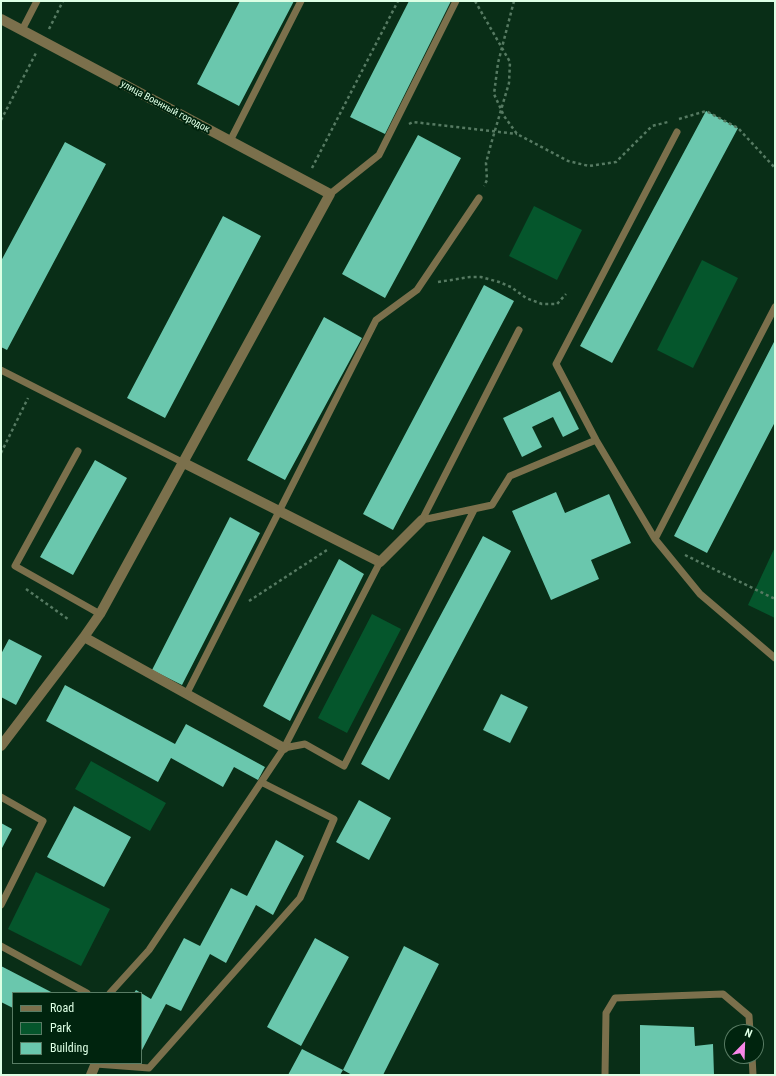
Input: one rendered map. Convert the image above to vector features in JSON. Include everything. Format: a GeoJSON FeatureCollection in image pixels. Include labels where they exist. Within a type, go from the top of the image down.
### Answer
{"type":"FeatureCollection","features":[{"type":"Feature","properties":{"kind":"street","name":"улица Военный городок"},"geometry":{"type":"LineString","coordinates":[[1,19],[330,194]]}},
{"type":"Feature","properties":{"kind":"street"},"geometry":{"type":"LineString","coordinates":[[1,746],[100,614],[330,194]]}},
{"type":"Feature","properties":{"kind":"street"},"geometry":{"type":"LineString","coordinates":[[182,462],[380,562],[422,520]]}},
{"type":"Feature","properties":{"kind":"street"},"geometry":{"type":"LineString","coordinates":[[84,637],[284,748]]}},
{"type":"Feature","properties":{"kind":"street"},"geometry":{"type":"LineString","coordinates":[[91,1075],[96,1064]]}},
{"type":"Feature","properties":{"kind":"lane"},"geometry":{"type":"LineString","coordinates":[[22,30],[37,1]]}},
{"type":"Feature","properties":{"kind":"lane"},"geometry":{"type":"LineString","coordinates":[[230,141],[301,1]]}},
{"type":"Feature","properties":{"kind":"lane"},"geometry":{"type":"LineString","coordinates":[[330,194],[379,155],[456,1]]}},
{"type":"Feature","properties":{"kind":"lane"},"geometry":{"type":"LineString","coordinates":[[677,132],[556,364],[596,440],[655,539],[700,594],[775,658]]}},
{"type":"Feature","properties":{"kind":"lane"},"geometry":{"type":"LineString","coordinates":[[187,693],[376,320],[417,290],[479,198]]}},
{"type":"Feature","properties":{"kind":"lane"},"geometry":{"type":"LineString","coordinates":[[655,539],[775,307]]}},
{"type":"Feature","properties":{"kind":"lane"},"geometry":{"type":"LineString","coordinates":[[422,520],[519,330]]}},
{"type":"Feature","properties":{"kind":"lane"},"geometry":{"type":"LineString","coordinates":[[1,370],[182,462]]}},
{"type":"Feature","properties":{"kind":"lane"},"geometry":{"type":"LineString","coordinates":[[422,520],[492,505],[510,476],[596,440]]}},
{"type":"Feature","properties":{"kind":"lane"},"geometry":{"type":"LineString","coordinates":[[78,451],[15,566],[100,614]]}},
{"type":"Feature","properties":{"kind":"lane"},"geometry":{"type":"LineString","coordinates":[[284,748],[305,744],[344,766],[474,510]]}},
{"type":"Feature","properties":{"kind":"lane"},"geometry":{"type":"LineString","coordinates":[[111,992],[149,950],[284,748],[380,562]]}},
{"type":"Feature","properties":{"kind":"lane"},"geometry":{"type":"LineString","coordinates":[[96,1064],[149,1068],[300,898],[334,819],[261,782]]}},
{"type":"Feature","properties":{"kind":"lane"},"geometry":{"type":"LineString","coordinates":[[1,798],[43,821],[1,905]]}},
{"type":"Feature","properties":{"kind":"lane"},"geometry":{"type":"LineString","coordinates":[[1,946],[85,992]]}},
{"type":"Feature","properties":{"kind":"lane"},"geometry":{"type":"LineString","coordinates":[[605,1075],[606,1013],[615,998],[723,994],[748,1016],[749,1024]]}},
{"type":"Feature","properties":{"kind":"lane"},"geometry":{"type":"LineString","coordinates":[[752,1064],[753,1075]]}},
{"type":"Feature","properties":{"kind":"path"},"geometry":{"type":"LineString","coordinates":[[1,120],[43,42],[63,1]]}},
{"type":"Feature","properties":{"kind":"path"},"geometry":{"type":"LineString","coordinates":[[311,169],[398,1]]}},
{"type":"Feature","properties":{"kind":"path"},"geometry":{"type":"LineString","coordinates":[[474,1],[510,62],[509,83],[486,163],[487,180],[479,198]]}},
{"type":"Feature","properties":{"kind":"path"},"geometry":{"type":"LineString","coordinates":[[514,1],[498,63],[494,94],[501,110],[517,134]]}},
{"type":"Feature","properties":{"kind":"path"},"geometry":{"type":"LineString","coordinates":[[388,136],[413,122],[517,134],[568,160],[589,166],[616,162],[652,126],[706,111],[738,128],[775,168]]}},
{"type":"Feature","properties":{"kind":"path"},"geometry":{"type":"LineString","coordinates":[[417,290],[434,283],[470,277],[481,277],[511,287],[526,298],[542,304],[556,304],[566,294]]}},
{"type":"Feature","properties":{"kind":"path"},"geometry":{"type":"LineString","coordinates":[[1,453],[31,393]]}},
{"type":"Feature","properties":{"kind":"path"},"geometry":{"type":"LineString","coordinates":[[227,616],[334,546]]}},
{"type":"Feature","properties":{"kind":"path"},"geometry":{"type":"LineString","coordinates":[[683,553],[775,599]]}},
{"type":"Feature","properties":{"kind":"path"},"geometry":{"type":"LineString","coordinates":[[19,584],[68,619]]}},
{"type":"Feature","properties":{"kind":"green space"},"geometry":{"type":"Polygon","coordinates":[[[534,206],[582,230],[557,280],[509,256],[534,206]]]}},
{"type":"Feature","properties":{"kind":"green space"},"geometry":{"type":"Polygon","coordinates":[[[702,260],[738,278],[693,368],[657,350],[702,260]]]}},
{"type":"Feature","properties":{"kind":"green space"},"geometry":{"type":"Polygon","coordinates":[[[775,547],[775,618],[748,605],[775,547]]]}},
{"type":"Feature","properties":{"kind":"green space"},"geometry":{"type":"Polygon","coordinates":[[[372,614],[401,629],[347,733],[318,718],[372,614]]]}},
{"type":"Feature","properties":{"kind":"green space"},"geometry":{"type":"Polygon","coordinates":[[[91,761],[166,803],[150,831],[75,789],[91,761]]]}},
{"type":"Feature","properties":{"kind":"green space"},"geometry":{"type":"Polygon","coordinates":[[[36,872],[110,909],[81,966],[8,929],[36,872]]]}},
{"type":"Feature","properties":{"kind":"building"},"geometry":{"type":"Polygon","coordinates":[[[240,1],[294,1],[239,106],[197,84],[240,1]]]}},
{"type":"Feature","properties":{"kind":"building"},"geometry":{"type":"Polygon","coordinates":[[[409,1],[451,1],[385,134],[350,117],[409,1]]]}},
{"type":"Feature","properties":{"kind":"building"},"geometry":{"type":"Polygon","coordinates":[[[706,111],[738,128],[612,363],[580,346],[706,111]]]}},
{"type":"Feature","properties":{"kind":"building"},"geometry":{"type":"Polygon","coordinates":[[[418,135],[461,158],[385,298],[342,274],[418,135]]]}},
{"type":"Feature","properties":{"kind":"building"},"geometry":{"type":"Polygon","coordinates":[[[65,142],[106,164],[7,350],[1,347],[1,261],[65,142]]]}},
{"type":"Feature","properties":{"kind":"building"},"geometry":{"type":"Polygon","coordinates":[[[223,216],[261,236],[165,418],[127,398],[223,216]]]}},
{"type":"Feature","properties":{"kind":"building"},"geometry":{"type":"Polygon","coordinates":[[[484,285],[514,301],[393,530],[363,514],[484,285]]]}},
{"type":"Feature","properties":{"kind":"building"},"geometry":{"type":"Polygon","coordinates":[[[324,317],[362,338],[285,480],[247,460],[324,317]]]}},
{"type":"Feature","properties":{"kind":"building"},"geometry":{"type":"Polygon","coordinates":[[[775,340],[775,422],[707,553],[674,536],[775,340]]]}},
{"type":"Feature","properties":{"kind":"building"},"geometry":{"type":"Polygon","coordinates":[[[560,391],[579,429],[563,437],[553,417],[532,427],[542,447],[522,457],[503,418],[560,391]]]}},
{"type":"Feature","properties":{"kind":"building"},"geometry":{"type":"Polygon","coordinates":[[[95,460],[127,478],[73,575],[40,557],[95,460]]]}},
{"type":"Feature","properties":{"kind":"building"},"geometry":{"type":"Polygon","coordinates":[[[556,492],[565,513],[609,494],[631,543],[591,560],[599,579],[551,600],[512,511],[556,492]]]}},
{"type":"Feature","properties":{"kind":"building"},"geometry":{"type":"Polygon","coordinates":[[[230,517],[260,533],[182,685],[152,670],[230,517]]]}},
{"type":"Feature","properties":{"kind":"building"},"geometry":{"type":"Polygon","coordinates":[[[483,536],[511,551],[389,780],[361,764],[483,536]]]}},
{"type":"Feature","properties":{"kind":"building"},"geometry":{"type":"Polygon","coordinates":[[[339,559],[364,574],[290,721],[263,706],[339,559]]]}},
{"type":"Feature","properties":{"kind":"building"},"geometry":{"type":"Polygon","coordinates":[[[9,639],[42,656],[16,705],[1,697],[1,654],[9,639]]]}},
{"type":"Feature","properties":{"kind":"building"},"geometry":{"type":"Polygon","coordinates":[[[65,685],[175,744],[186,724],[265,767],[258,780],[234,767],[223,787],[171,758],[158,782],[46,721],[65,685]]]}},
{"type":"Feature","properties":{"kind":"building"},"geometry":{"type":"Polygon","coordinates":[[[501,694],[528,707],[510,743],[483,730],[501,694]]]}},
{"type":"Feature","properties":{"kind":"building"},"geometry":{"type":"Polygon","coordinates":[[[359,800],[391,818],[369,860],[336,842],[359,800]]]}},
{"type":"Feature","properties":{"kind":"building"},"geometry":{"type":"Polygon","coordinates":[[[74,806],[131,837],[104,887],[47,857],[74,806]]]}},
{"type":"Feature","properties":{"kind":"building"},"geometry":{"type":"Polygon","coordinates":[[[1,823],[12,829],[1,850],[1,823]]]}},
{"type":"Feature","properties":{"kind":"building"},"geometry":{"type":"Polygon","coordinates":[[[276,840],[304,856],[273,915],[256,905],[226,963],[210,954],[181,1011],[166,1004],[142,1050],[142,994],[151,999],[184,938],[200,946],[231,888],[247,896],[276,840]]]}},
{"type":"Feature","properties":{"kind":"building"},"geometry":{"type":"Polygon","coordinates":[[[315,938],[349,957],[301,1046],[267,1027],[315,938]]]}},
{"type":"Feature","properties":{"kind":"building"},"geometry":{"type":"Polygon","coordinates":[[[404,946],[439,964],[383,1075],[352,1075],[343,1070],[404,946]]]}},
{"type":"Feature","properties":{"kind":"building"},"geometry":{"type":"Polygon","coordinates":[[[1,966],[51,992],[12,992],[12,1008],[1,1002],[1,966]]]}},
{"type":"Feature","properties":{"kind":"building"},"geometry":{"type":"Polygon","coordinates":[[[640,1025],[694,1027],[695,1046],[713,1044],[714,1075],[640,1075],[640,1025]]]}},
{"type":"Feature","properties":{"kind":"building"},"geometry":{"type":"Polygon","coordinates":[[[302,1049],[343,1070],[340,1075],[288,1075],[302,1049]]]}}]}
